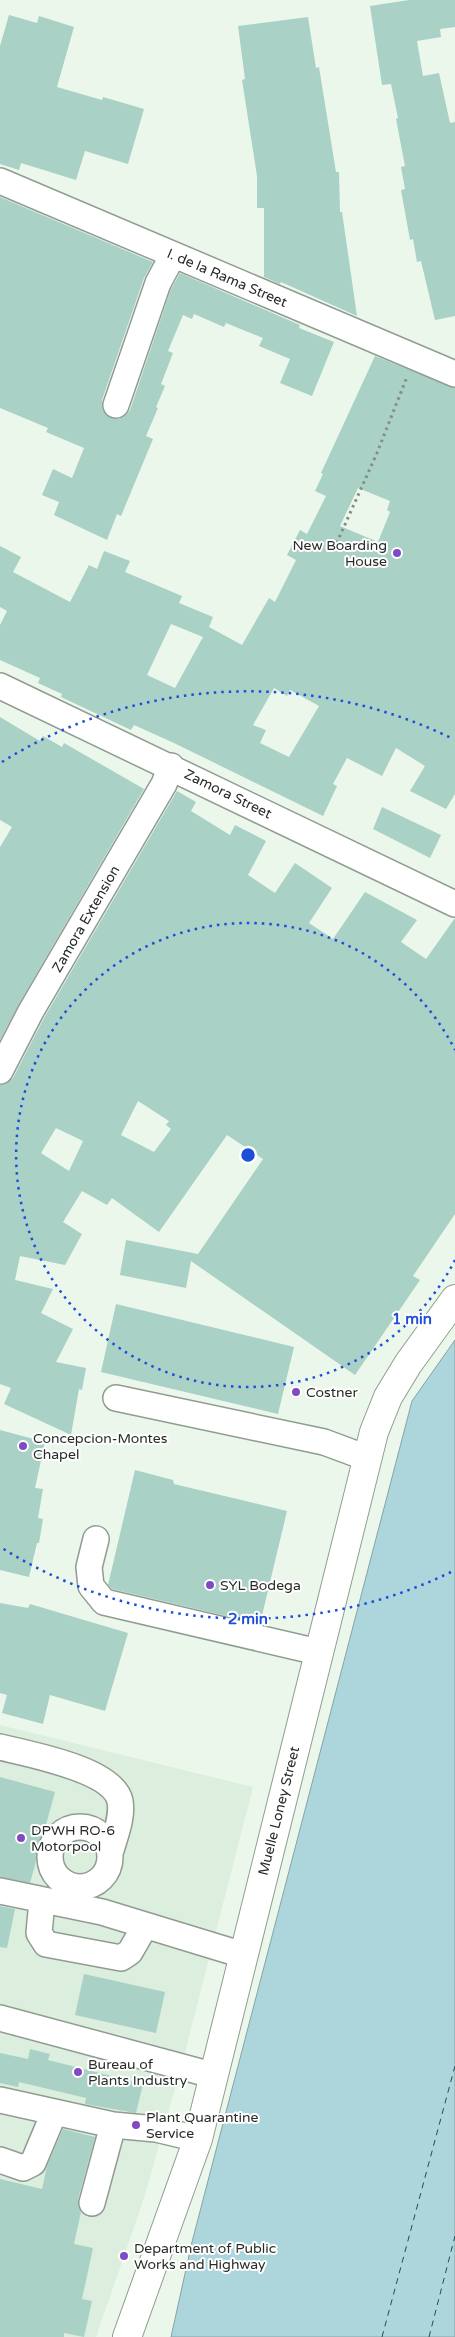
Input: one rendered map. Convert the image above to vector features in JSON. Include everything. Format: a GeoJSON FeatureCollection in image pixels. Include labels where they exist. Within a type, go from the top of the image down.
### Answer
{"type":"FeatureCollection","features":[{"type":"Feature","properties":{"kind":"main road","name":"Muelle Loney Street"},"geometry":{"type":"LineString","coordinates":[[127,2337],[198,2139],[212,2075],[374,1432],[388,1397],[408,1364],[455,1299]]}},
{"type":"Feature","properties":{"kind":"street","name":"I. de la Rama Street"},"geometry":{"type":"LineString","coordinates":[[0,181],[455,374]]}},
{"type":"Feature","properties":{"kind":"street"},"geometry":{"type":"LineString","coordinates":[[116,405],[158,283],[172,255]]}},
{"type":"Feature","properties":{"kind":"street","name":"Zamora Street"},"geometry":{"type":"LineString","coordinates":[[0,686],[171,766],[455,904]]}},
{"type":"Feature","properties":{"kind":"street","name":"Zamora Extension"},"geometry":{"type":"LineString","coordinates":[[0,1071],[31,1011],[164,784],[171,766]]}},
{"type":"Feature","properties":{"kind":"street"},"geometry":{"type":"LineString","coordinates":[[116,1398],[324,1442],[367,1458]]}},
{"type":"Feature","properties":{"kind":"street"},"geometry":{"type":"LineString","coordinates":[[96,1539],[89,1567],[91,1586],[104,1602],[318,1652]]}},
{"type":"Feature","properties":{"kind":"street"},"geometry":{"type":"LineString","coordinates":[[0,1747],[91,1773],[113,1787],[120,1801],[118,1825],[111,1850],[109,1867],[105,1876],[102,1912]]}},
{"type":"Feature","properties":{"kind":"street"},"geometry":{"type":"LineString","coordinates":[[105,1876],[91,1885],[83,1887],[66,1884],[54,1872],[50,1855],[51,1847],[61,1833],[77,1827],[94,1830],[101,1835],[111,1850]]}},
{"type":"Feature","properties":{"kind":"street"},"geometry":{"type":"LineString","coordinates":[[0,1891],[102,1912],[243,1955]]}},
{"type":"Feature","properties":{"kind":"street"},"geometry":{"type":"LineString","coordinates":[[42,1901],[39,1933],[46,1944],[121,1958],[130,1952],[145,1926]]}},
{"type":"Feature","properties":{"kind":"street"},"geometry":{"type":"LineString","coordinates":[[0,2018],[212,2075]]}},
{"type":"Feature","properties":{"kind":"street"},"geometry":{"type":"LineString","coordinates":[[0,2101],[113,2125],[156,2129],[198,2139]]}},
{"type":"Feature","properties":{"kind":"street"},"geometry":{"type":"LineString","coordinates":[[0,2160],[23,2168],[33,2163],[54,2113]]}},
{"type":"Feature","properties":{"kind":"street"},"geometry":{"type":"LineString","coordinates":[[92,2202],[113,2125]]}},
{"type":"Feature","properties":{"kind":"path"},"geometry":{"type":"LineString","coordinates":[[334,549],[377,453],[414,358]]}},
{"type":"Feature","properties":{"kind":"shaded area"},"geometry":{"type":"Polygon","coordinates":[[[0,1725],[253,1787],[183,2060],[144,2198],[96,2337],[0,2337],[0,1725]]]}},
{"type":"Feature","properties":{"kind":"water"},"geometry":{"type":"Polygon","coordinates":[[[455,1340],[455,2337],[171,2337],[192,2242],[412,1401],[455,1340]]]}},
{"type":"Feature","properties":{"kind":"building"},"geometry":{"type":"Polygon","coordinates":[[[409,0],[455,0],[455,27],[440,29],[441,37],[417,41],[423,76],[439,73],[450,123],[455,122],[455,316],[435,320],[421,261],[417,262],[413,239],[410,240],[401,190],[405,189],[401,167],[405,166],[396,119],[398,118],[391,84],[382,85],[370,6],[409,0]]]}},
{"type":"Feature","properties":{"kind":"building"},"geometry":{"type":"Polygon","coordinates":[[[9,15],[37,23],[39,16],[74,27],[57,87],[102,100],[103,97],[144,109],[128,164],[85,151],[76,180],[21,163],[19,170],[0,164],[0,46],[9,15]]]}},
{"type":"Feature","properties":{"kind":"building"},"geometry":{"type":"Polygon","coordinates":[[[308,17],[316,68],[319,67],[336,172],[339,172],[340,212],[342,212],[357,316],[281,282],[280,284],[264,277],[264,208],[257,208],[257,176],[242,80],[245,79],[238,26],[308,17]]]}},
{"type":"Feature","properties":{"kind":"building"},"geometry":{"type":"Polygon","coordinates":[[[0,197],[153,262],[144,278],[102,400],[102,408],[106,415],[119,419],[130,410],[171,289],[180,273],[300,325],[299,328],[334,342],[312,396],[280,383],[290,359],[259,346],[263,338],[226,323],[224,327],[194,314],[192,319],[183,315],[168,351],[173,353],[161,384],[165,386],[146,436],[153,439],[121,516],[117,514],[107,540],[54,515],[59,502],[42,495],[53,469],[72,478],[84,448],[46,432],[48,428],[0,408],[0,197]]]}},
{"type":"Feature","properties":{"kind":"building"},"geometry":{"type":"Polygon","coordinates":[[[375,356],[455,388],[455,794],[446,809],[410,791],[425,766],[396,748],[382,776],[347,758],[333,784],[337,786],[323,816],[174,743],[134,725],[131,730],[61,697],[62,694],[38,683],[40,678],[0,660],[0,625],[7,611],[0,607],[0,546],[21,557],[13,572],[70,602],[89,565],[97,569],[104,551],[130,561],[125,572],[182,596],[179,603],[213,617],[209,627],[242,645],[269,598],[275,602],[296,560],[287,555],[300,530],[307,534],[326,496],[315,491],[323,474],[321,473],[375,356]],[[358,488],[340,526],[378,542],[390,512],[387,510],[390,501],[358,488]],[[171,624],[147,675],[175,688],[203,637],[171,624]],[[274,688],[253,725],[266,730],[260,743],[289,757],[319,706],[290,690],[287,696],[274,688]]]}},
{"type":"Feature","properties":{"kind":"building"},"geometry":{"type":"Polygon","coordinates":[[[0,717],[40,741],[43,736],[62,747],[64,743],[144,789],[0,1040],[0,847],[12,827],[0,820],[0,717]]]}},
{"type":"Feature","properties":{"kind":"building"},"geometry":{"type":"Polygon","coordinates":[[[177,791],[196,802],[191,811],[230,835],[235,825],[266,841],[248,875],[275,893],[295,863],[332,888],[309,923],[333,939],[365,892],[417,920],[401,942],[426,959],[455,918],[455,1214],[413,1276],[420,1280],[355,1375],[191,1261],[186,1288],[120,1275],[126,1240],[198,1254],[263,1159],[227,1135],[159,1232],[112,1198],[107,1205],[82,1191],[63,1222],[82,1234],[65,1265],[20,1256],[15,1280],[53,1289],[41,1313],[73,1329],[56,1362],[86,1368],[82,1390],[79,1389],[71,1435],[4,1404],[11,1388],[0,1384],[0,1085],[7,1083],[13,1078],[44,1018],[177,791]],[[138,1101],[121,1135],[154,1152],[171,1129],[166,1125],[169,1121],[138,1101]],[[56,1128],[41,1153],[69,1171],[83,1141],[56,1128]]]}},
{"type":"Feature","properties":{"kind":"building"},"geometry":{"type":"Polygon","coordinates":[[[382,807],[441,835],[430,858],[373,829],[382,807]]]}},
{"type":"Feature","properties":{"kind":"building"},"geometry":{"type":"Polygon","coordinates":[[[116,1304],[294,1347],[278,1414],[101,1372],[116,1304]]]}},
{"type":"Feature","properties":{"kind":"building"},"geometry":{"type":"Polygon","coordinates":[[[0,1430],[45,1442],[35,1488],[43,1489],[38,1518],[43,1519],[39,1543],[37,1543],[29,1577],[0,1570],[0,1430]]]}},
{"type":"Feature","properties":{"kind":"building"},"geometry":{"type":"Polygon","coordinates":[[[135,1470],[173,1480],[174,1484],[287,1511],[260,1624],[112,1589],[108,1585],[135,1470]]]}},
{"type":"Feature","properties":{"kind":"building"},"geometry":{"type":"Polygon","coordinates":[[[0,1603],[28,1608],[30,1604],[128,1633],[105,1711],[50,1695],[43,1724],[2,1713],[7,1695],[0,1693],[0,1603]]]}},
{"type":"Feature","properties":{"kind":"building","name":"DPWH RO-6 Motorpool"},"geometry":{"type":"Polygon","coordinates":[[[0,1777],[55,1792],[30,1883],[0,1877],[0,1777]]]}},
{"type":"Feature","properties":{"kind":"building"},"geometry":{"type":"Polygon","coordinates":[[[0,1906],[15,1909],[7,1948],[0,1947],[0,1906]]]}},
{"type":"Feature","properties":{"kind":"building"},"geometry":{"type":"Polygon","coordinates":[[[84,1974],[165,1992],[156,2033],[75,2015],[84,1974]]]}},
{"type":"Feature","properties":{"kind":"building"},"geometry":{"type":"Polygon","coordinates":[[[30,2049],[50,2054],[48,2060],[143,2084],[136,2113],[85,2104],[86,2098],[19,2082],[18,2087],[0,2083],[0,2053],[28,2059],[30,2049]]]}},
{"type":"Feature","properties":{"kind":"building"},"geometry":{"type":"Polygon","coordinates":[[[63,2129],[95,2137],[78,2199],[78,2206],[81,2212],[74,2244],[93,2248],[82,2299],[92,2301],[84,2337],[64,2333],[64,2337],[0,2337],[0,2179],[42,2189],[47,2166],[63,2129]]]}},
{"type":"Feature","properties":{"kind":"ferry route"},"geometry":{"type":"LineString","coordinates":[[382,2337],[455,2066]]}},
{"type":"Feature","properties":{"kind":"ferry route"},"geometry":{"type":"LineString","coordinates":[[429,2337],[455,2236]]}},
{"type":"Feature","properties":{"kind":"place","name":"New Boarding House"},"geometry":{"type":"Point","coordinates":[397,553]}},
{"type":"Feature","properties":{"kind":"place","name":"Costner"},"geometry":{"type":"Point","coordinates":[296,1392]}},
{"type":"Feature","properties":{"kind":"place","name":"Concepcion-Montes Chapel"},"geometry":{"type":"Point","coordinates":[23,1446]}},
{"type":"Feature","properties":{"kind":"place","name":"SYL Bodega"},"geometry":{"type":"Point","coordinates":[210,1585]}},
{"type":"Feature","properties":{"kind":"place","name":"DPWH RO-6 Motorpool"},"geometry":{"type":"Point","coordinates":[21,1838]}},
{"type":"Feature","properties":{"kind":"place","name":"Bureau of Plants Industry"},"geometry":{"type":"Point","coordinates":[78,2072]}},
{"type":"Feature","properties":{"kind":"place","name":"Plant Quarantine Service"},"geometry":{"type":"Point","coordinates":[136,2125]}},
{"type":"Feature","properties":{"kind":"place","name":"Department of Public Works and Highway"},"geometry":{"type":"Point","coordinates":[124,2256]}}]}
